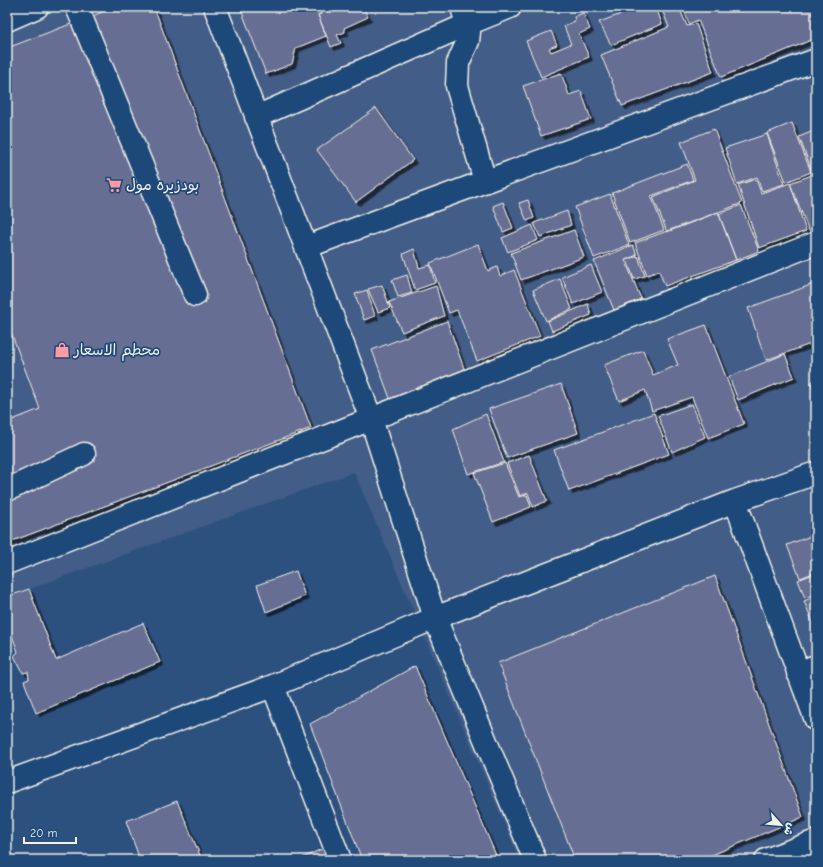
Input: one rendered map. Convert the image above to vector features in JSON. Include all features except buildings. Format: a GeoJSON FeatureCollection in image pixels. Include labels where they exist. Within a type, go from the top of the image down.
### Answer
{"type":"FeatureCollection","features":[{"type":"Feature","properties":{"kind":"lane"},"geometry":{"type":"LineString","coordinates":[[7,20],[37,7]]}},
{"type":"Feature","properties":{"kind":"lane"},"geometry":{"type":"LineString","coordinates":[[77,7],[195,295]]}},
{"type":"Feature","properties":{"kind":"lane"},"geometry":{"type":"LineString","coordinates":[[215,7],[371,419],[435,618],[535,860]]}},
{"type":"Feature","properties":{"kind":"lane"},"geometry":{"type":"LineString","coordinates":[[256,117],[465,15],[510,7]]}},
{"type":"Feature","properties":{"kind":"lane"},"geometry":{"type":"LineString","coordinates":[[465,15],[468,41],[458,63],[457,86],[485,181]]}},
{"type":"Feature","properties":{"kind":"lane"},"geometry":{"type":"LineString","coordinates":[[306,247],[816,60]]}},
{"type":"Feature","properties":{"kind":"lane"},"geometry":{"type":"LineString","coordinates":[[7,563],[816,243]]}},
{"type":"Feature","properties":{"kind":"lane"},"geometry":{"type":"LineString","coordinates":[[7,490],[84,454]]}},
{"type":"Feature","properties":{"kind":"lane"},"geometry":{"type":"LineString","coordinates":[[7,782],[273,686],[435,618],[735,501],[816,473]]}},
{"type":"Feature","properties":{"kind":"lane"},"geometry":{"type":"LineString","coordinates":[[735,501],[807,669],[816,720]]}},
{"type":"Feature","properties":{"kind":"lane"},"geometry":{"type":"LineString","coordinates":[[273,686],[340,860]]}},
{"type":"Feature","properties":{"kind":"lane"},"geometry":{"type":"LineString","coordinates":[[766,860],[816,841]]}},
{"type":"Feature","properties":{"kind":"shaded area"},"geometry":{"type":"Polygon","coordinates":[[[7,7],[816,7],[816,860],[520,860],[354,472],[7,597],[7,7]]]}},
{"type":"Feature","properties":{"kind":"place","name":"بودزيره مول"},"geometry":{"type":"Point","coordinates":[114,185]}},
{"type":"Feature","properties":{"kind":"place","name":"محطم الاسعار"},"geometry":{"type":"Point","coordinates":[62,350]}}]}
